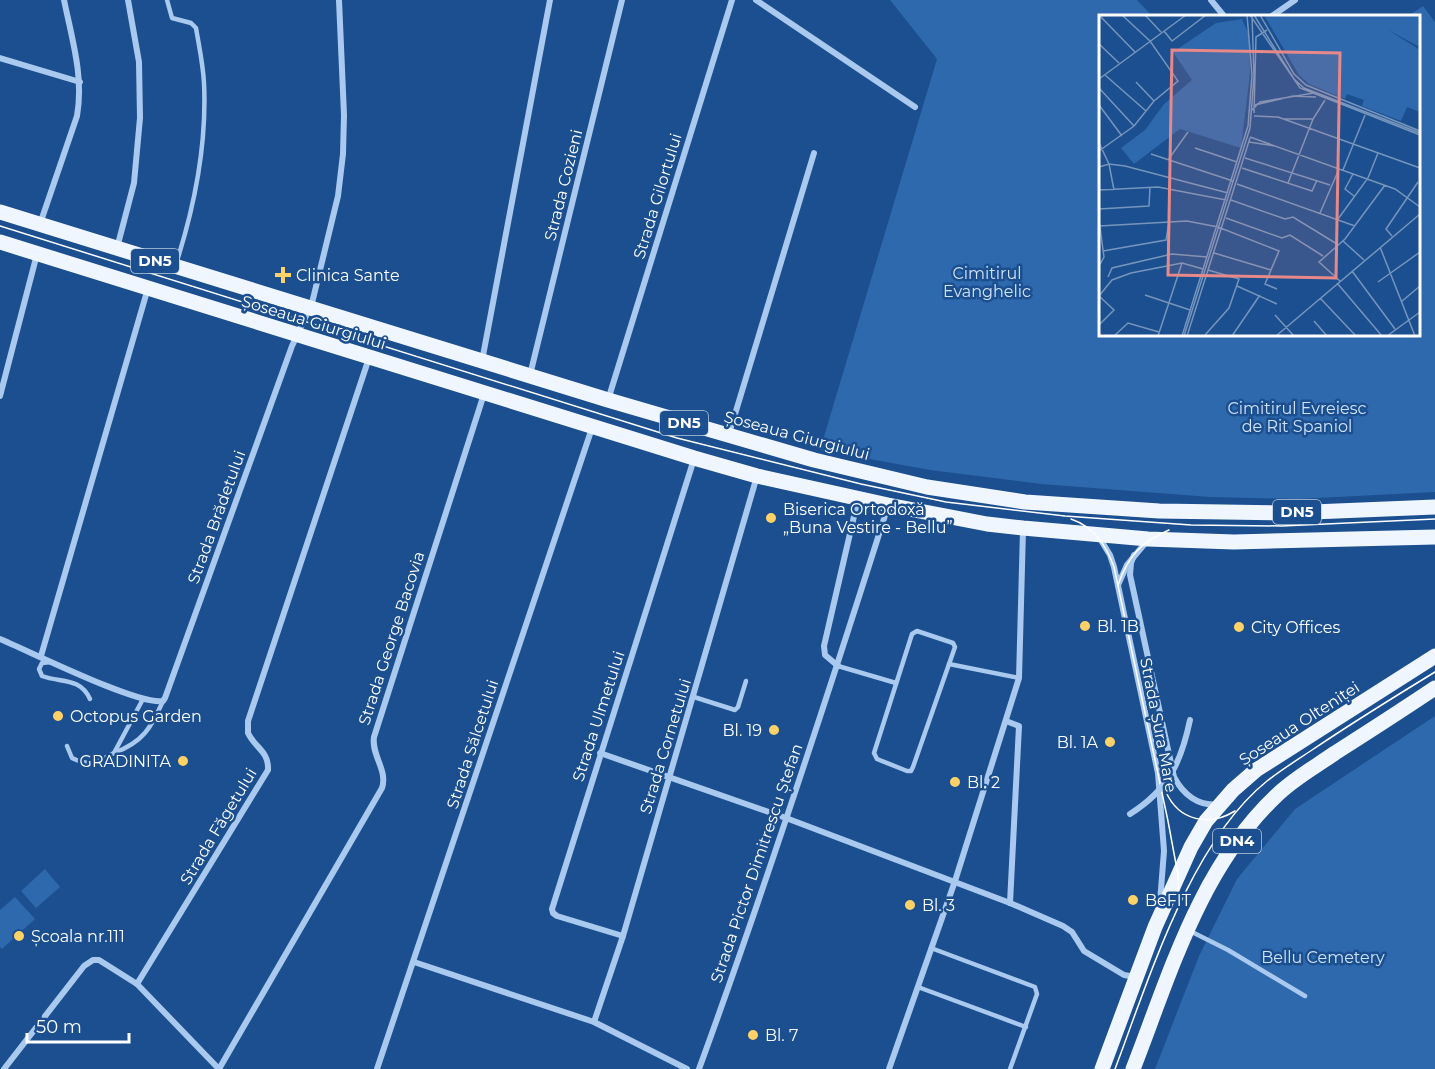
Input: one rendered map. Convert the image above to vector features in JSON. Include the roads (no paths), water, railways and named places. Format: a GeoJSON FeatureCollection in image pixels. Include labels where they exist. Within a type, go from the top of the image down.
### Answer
{"type":"FeatureCollection","features":[{"type":"Feature","properties":{"kind":"main road","name":"Șoseaua Giurgiului"},"geometry":{"type":"LineString","coordinates":[[0,212],[728,436],[896,480],[960,493],[1025,502],[1232,513],[1435,507]]}},
{"type":"Feature","properties":{"kind":"main road","name":"Șoseaua Giurgiului"},"geometry":{"type":"LineString","coordinates":[[0,242],[694,458],[757,476],[888,505],[987,524],[1148,539],[1288,542],[1435,537]]}},
{"type":"Feature","properties":{"kind":"main road","name":"Șoseaua Olteniței"},"geometry":{"type":"LineString","coordinates":[[1102,1069],[1155,927],[1191,847],[1206,821],[1256,770],[1435,656]]}},
{"type":"Feature","properties":{"kind":"main road","name":"DN4"},"geometry":{"type":"LineString","coordinates":[[1133,1069],[1212,879],[1226,855],[1254,819],[1277,795],[1297,779],[1435,688]]}},
{"type":"Feature","properties":{"kind":"street"},"geometry":{"type":"LineString","coordinates":[[40,225],[77,116],[80,82],[64,0]]}},
{"type":"Feature","properties":{"kind":"street"},"geometry":{"type":"LineString","coordinates":[[117,249],[134,183],[140,118],[139,62],[128,0]]}},
{"type":"Feature","properties":{"kind":"street","name":"Strada Brădetului"},"geometry":{"type":"LineString","coordinates":[[160,701],[296,335],[310,309],[331,231],[343,154],[344,84],[339,0]]}},
{"type":"Feature","properties":{"kind":"street"},"geometry":{"type":"LineString","coordinates":[[482,362],[550,0]]}},
{"type":"Feature","properties":{"kind":"street","name":"Strada Cozieni"},"geometry":{"type":"LineString","coordinates":[[530,376],[622,0]]}},
{"type":"Feature","properties":{"kind":"street","name":"Strada Gilortului"},"geometry":{"type":"LineString","coordinates":[[608,400],[732,0]]}},
{"type":"Feature","properties":{"kind":"street"},"geometry":{"type":"LineString","coordinates":[[756,0],[915,107]]}},
{"type":"Feature","properties":{"kind":"street"},"geometry":{"type":"LineString","coordinates":[[1211,0],[1223,15]]}},
{"type":"Feature","properties":{"kind":"street"},"geometry":{"type":"LineString","coordinates":[[1273,15],[1295,0]]}},
{"type":"Feature","properties":{"kind":"street"},"geometry":{"type":"LineString","coordinates":[[0,58],[80,82]]}},
{"type":"Feature","properties":{"kind":"street"},"geometry":{"type":"LineString","coordinates":[[728,436],[814,153]]}},
{"type":"Feature","properties":{"kind":"street"},"geometry":{"type":"LineString","coordinates":[[0,396],[38,254]]}},
{"type":"Feature","properties":{"kind":"street"},"geometry":{"type":"LineString","coordinates":[[41,656],[148,288]]}},
{"type":"Feature","properties":{"kind":"street","name":"Strada Făgetului"},"geometry":{"type":"LineString","coordinates":[[137,984],[264,779],[267,758],[250,738],[248,721],[369,358]]}},
{"type":"Feature","properties":{"kind":"street","name":"Strada George Bacovia"},"geometry":{"type":"LineString","coordinates":[[219,1069],[382,788],[384,774],[373,744],[374,737],[484,393]]}},
{"type":"Feature","properties":{"kind":"street","name":"Strada Sălcetului"},"geometry":{"type":"LineString","coordinates":[[377,1069],[592,427]]}},
{"type":"Feature","properties":{"kind":"street","name":"Strada Ulmetului"},"geometry":{"type":"LineString","coordinates":[[622,936],[557,916],[552,909],[694,458]]}},
{"type":"Feature","properties":{"kind":"street","name":"Strada Cornetului"},"geometry":{"type":"LineString","coordinates":[[594,1022],[694,697],[757,476]]}},
{"type":"Feature","properties":{"kind":"street"},"geometry":{"type":"LineString","coordinates":[[838,666],[825,655],[824,646],[858,498]]}},
{"type":"Feature","properties":{"kind":"street","name":"Strada Pictor Dimitrescu Ștefan"},"geometry":{"type":"LineString","coordinates":[[699,1069],[838,666],[888,505]]}},
{"type":"Feature","properties":{"kind":"street"},"geometry":{"type":"LineString","coordinates":[[889,1069],[955,881],[1019,678],[1023,528]]}},
{"type":"Feature","properties":{"kind":"street","name":"Strada Șura Mare"},"geometry":{"type":"LineString","coordinates":[[1096,534],[1110,555],[1118,585],[1158,773],[1164,870],[1155,927]]}},
{"type":"Feature","properties":{"kind":"street"},"geometry":{"type":"LineString","coordinates":[[1118,585],[1134,555],[1148,539]]}},
{"type":"Feature","properties":{"kind":"street","name":"Strada Șura Mare"},"geometry":{"type":"LineString","coordinates":[[1134,555],[1130,575],[1174,777],[1179,786],[1192,799],[1208,804],[1222,803]]}},
{"type":"Feature","properties":{"kind":"street"},"geometry":{"type":"LineString","coordinates":[[0,639],[120,691],[143,699],[160,701]]}},
{"type":"Feature","properties":{"kind":"street"},"geometry":{"type":"LineString","coordinates":[[1130,814],[1153,797],[1167,781],[1185,746],[1190,720]]}},
{"type":"Feature","properties":{"kind":"street"},"geometry":{"type":"LineString","coordinates":[[1006,721],[1019,726],[1010,903]]}},
{"type":"Feature","properties":{"kind":"street"},"geometry":{"type":"LineString","coordinates":[[600,753],[786,818],[1010,903],[1063,926],[1072,933],[1084,951],[1124,975],[1136,977]]}},
{"type":"Feature","properties":{"kind":"street"},"geometry":{"type":"LineString","coordinates":[[4,1069],[88,962],[99,960],[137,984],[219,1069]]}},
{"type":"Feature","properties":{"kind":"street"},"geometry":{"type":"LineString","coordinates":[[414,962],[594,1022],[687,1069]]}},
{"type":"Feature","properties":{"kind":"lane"},"geometry":{"type":"LineString","coordinates":[[166,0],[172,18],[191,22],[196,28],[204,82],[202,154],[197,187],[176,267]]}},
{"type":"Feature","properties":{"kind":"lane"},"geometry":{"type":"LineString","coordinates":[[0,364],[8,366]]}},
{"type":"Feature","properties":{"kind":"lane"},"geometry":{"type":"LineString","coordinates":[[914,632],[952,643],[955,647],[950,664],[911,771],[877,759],[874,753],[914,632]]}},
{"type":"Feature","properties":{"kind":"lane"},"geometry":{"type":"LineString","coordinates":[[54,662],[42,663],[39,669],[42,676],[51,680],[65,679],[80,685],[90,699]]}},
{"type":"Feature","properties":{"kind":"lane"},"geometry":{"type":"LineString","coordinates":[[950,664],[1019,678]]}},
{"type":"Feature","properties":{"kind":"lane"},"geometry":{"type":"LineString","coordinates":[[838,666],[896,683]]}},
{"type":"Feature","properties":{"kind":"lane"},"geometry":{"type":"LineString","coordinates":[[694,697],[735,710],[746,681]]}},
{"type":"Feature","properties":{"kind":"lane"},"geometry":{"type":"LineString","coordinates":[[114,753],[143,699]]}},
{"type":"Feature","properties":{"kind":"lane"},"geometry":{"type":"LineString","coordinates":[[67,746],[72,758],[84,764],[97,762],[130,747],[143,737],[154,722],[160,701]]}},
{"type":"Feature","properties":{"kind":"lane"},"geometry":{"type":"LineString","coordinates":[[1189,930],[1228,950],[1305,996]]}},
{"type":"Feature","properties":{"kind":"lane"},"geometry":{"type":"LineString","coordinates":[[931,948],[1035,987],[1038,994],[1010,1069]]}},
{"type":"Feature","properties":{"kind":"lane"},"geometry":{"type":"LineString","coordinates":[[918,987],[1026,1027]]}},
{"type":"Feature","properties":{"kind":"tram line"},"geometry":{"type":"LineString","coordinates":[[0,226],[677,438],[861,484],[946,502],[1065,516],[1191,525],[1282,526],[1435,519]]}},
{"type":"Feature","properties":{"kind":"tram line"},"geometry":{"type":"LineString","coordinates":[[1071,519],[1093,532],[1107,551],[1114,567],[1168,821],[1178,875],[1179,904]]}},
{"type":"Feature","properties":{"kind":"tram line"},"geometry":{"type":"LineString","coordinates":[[1118,585],[1126,566],[1137,551],[1169,530]]}},
{"type":"Feature","properties":{"kind":"tram line"},"geometry":{"type":"LineString","coordinates":[[1115,1069],[1175,914],[1194,876],[1240,807],[1283,769],[1435,672]]}},
{"type":"Feature","properties":{"kind":"tram line"},"geometry":{"type":"LineString","coordinates":[[1166,792],[1179,809],[1196,818],[1215,819],[1235,811]]}},
{"type":"Feature","properties":{"kind":"place","name":"Clinica Sante"},"geometry":{"type":"Point","coordinates":[283,275]}},
{"type":"Feature","properties":{"kind":"place","name":"Biserica Ortodoxă „Buna Vestire - Bellu”"},"geometry":{"type":"Point","coordinates":[771,518]}},
{"type":"Feature","properties":{"kind":"place","name":"Bl. 1B"},"geometry":{"type":"Point","coordinates":[1085,626]}},
{"type":"Feature","properties":{"kind":"place","name":"City Offices"},"geometry":{"type":"Point","coordinates":[1239,627]}},
{"type":"Feature","properties":{"kind":"place","name":"Octopus Garden"},"geometry":{"type":"Point","coordinates":[58,716]}},
{"type":"Feature","properties":{"kind":"place","name":"Bl. 19"},"geometry":{"type":"Point","coordinates":[774,730]}},
{"type":"Feature","properties":{"kind":"place","name":"Bl. 1A"},"geometry":{"type":"Point","coordinates":[1110,742]}},
{"type":"Feature","properties":{"kind":"place","name":"GRADINITA"},"geometry":{"type":"Point","coordinates":[183,761]}},
{"type":"Feature","properties":{"kind":"place","name":"Bl. 2"},"geometry":{"type":"Point","coordinates":[955,782]}},
{"type":"Feature","properties":{"kind":"place","name":"BeFIT"},"geometry":{"type":"Point","coordinates":[1133,900]}},
{"type":"Feature","properties":{"kind":"place","name":"Bl. 3"},"geometry":{"type":"Point","coordinates":[910,905]}},
{"type":"Feature","properties":{"kind":"place","name":"Școala nr.111"},"geometry":{"type":"Point","coordinates":[19,936]}},
{"type":"Feature","properties":{"kind":"place","name":"Bl. 7"},"geometry":{"type":"Point","coordinates":[753,1035]}},
{"type":"Feature","properties":{"kind":"park label","name":"Cimitirul Evanghelic"},"geometry":{"type":"Point","coordinates":[987,282]}},
{"type":"Feature","properties":{"kind":"park label","name":"Cimitirul Evreiesc de Rit Spaniol"},"geometry":{"type":"Point","coordinates":[1297,417]}},
{"type":"Feature","properties":{"kind":"park label","name":"Bellu Cemetery"},"geometry":{"type":"Point","coordinates":[1323,957]}}]}
